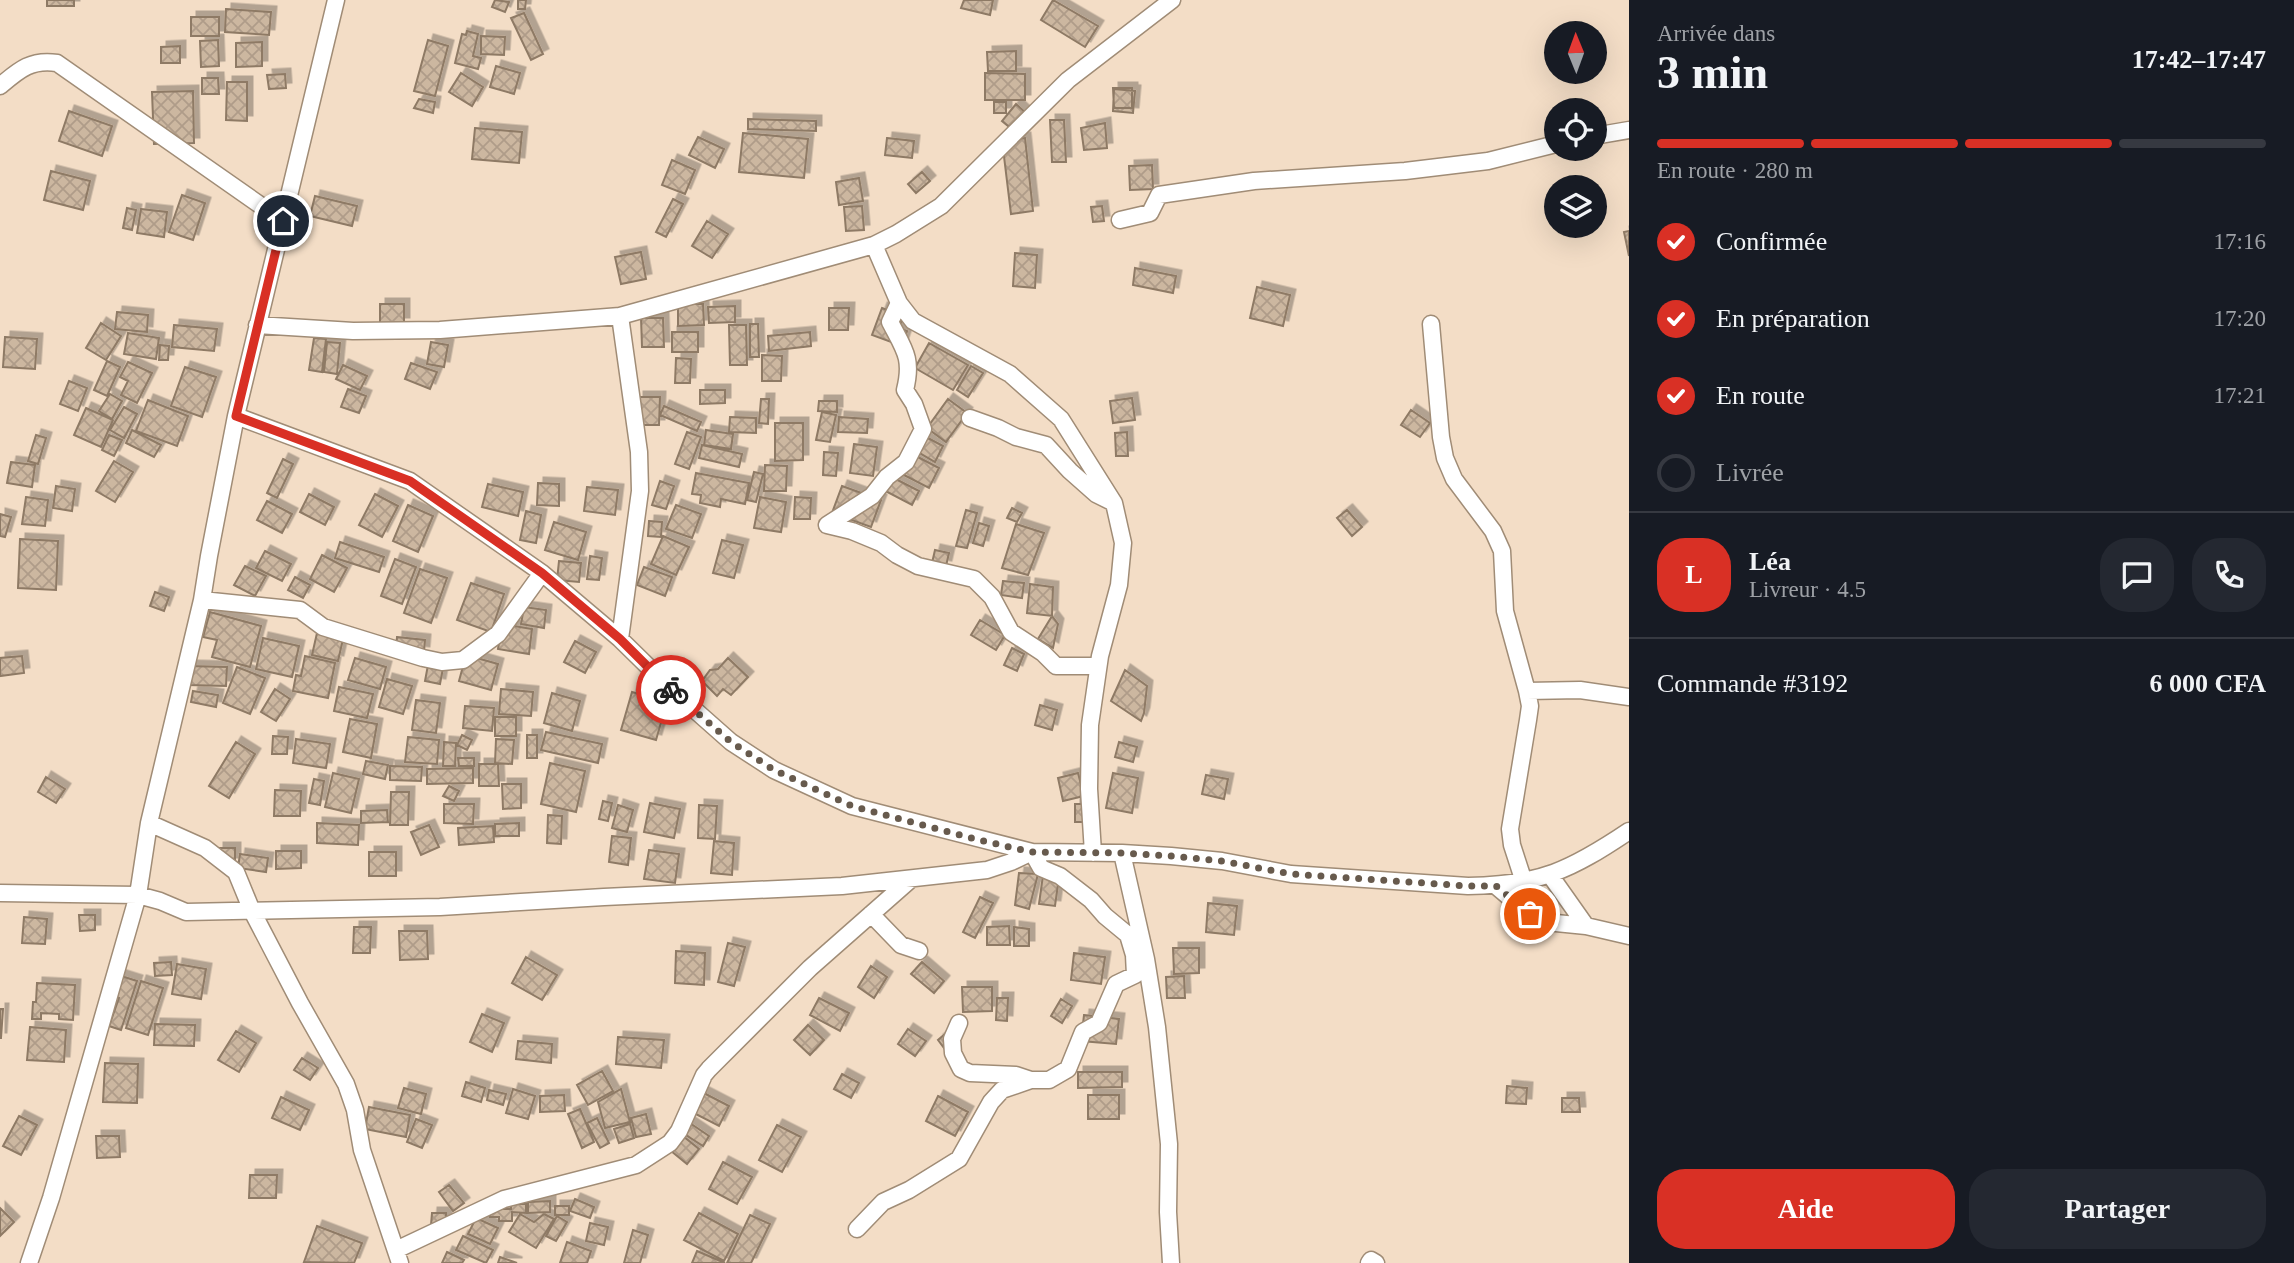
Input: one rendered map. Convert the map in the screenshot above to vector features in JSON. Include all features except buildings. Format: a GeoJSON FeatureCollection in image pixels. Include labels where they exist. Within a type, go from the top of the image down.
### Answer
{"type":"FeatureCollection","features":[{"type":"Feature","properties":{"kind":"street"},"geometry":{"type":"LineString","coordinates":[[29,1263],[51,1198],[138,895],[149,823],[202,600],[236,416],[336,0]]}},
{"type":"Feature","properties":{"kind":"street"},"geometry":{"type":"LineString","coordinates":[[257,325],[353,331],[440,330],[620,316],[874,245],[941,206],[1068,80],[1172,0]]}},
{"type":"Feature","properties":{"kind":"street"},"geometry":{"type":"LineString","coordinates":[[0,86],[19,70],[41,61],[57,63],[283,221]]}},
{"type":"Feature","properties":{"kind":"street"},"geometry":{"type":"LineString","coordinates":[[1607,134],[1629,131]]}},
{"type":"Feature","properties":{"kind":"street"},"geometry":{"type":"LineString","coordinates":[[1120,220],[1150,213],[1159,195],[1254,181],[1405,171],[1488,161],[1544,147]]}},
{"type":"Feature","properties":{"kind":"street"},"geometry":{"type":"LineString","coordinates":[[874,245],[899,303],[913,321],[1010,373],[1061,419],[1114,503],[1123,543],[1119,586],[1098,666],[1090,725],[1089,789],[1093,852]]}},
{"type":"Feature","properties":{"kind":"street"},"geometry":{"type":"LineString","coordinates":[[899,303],[890,322],[908,355],[905,390],[914,404],[923,429],[906,461],[887,477],[872,496],[827,525],[852,531],[881,543],[897,555],[931,570],[974,579],[992,597],[1011,632],[1043,653],[1056,666],[1098,666]]}},
{"type":"Feature","properties":{"kind":"street"},"geometry":{"type":"LineString","coordinates":[[620,316],[639,452],[640,491],[620,639]]}},
{"type":"Feature","properties":{"kind":"street"},"geometry":{"type":"LineString","coordinates":[[1431,324],[1445,458],[1454,479],[1493,531],[1502,551],[1505,611],[1530,706],[1510,829],[1512,845],[1524,882]]}},
{"type":"Feature","properties":{"kind":"street"},"geometry":{"type":"LineString","coordinates":[[236,416],[410,481],[542,573],[620,639],[731,742],[774,770],[852,806],[1031,852],[1122,853],[1222,861],[1291,874],[1468,886],[1496,886],[1550,875],[1576,864],[1629,831]]}},
{"type":"Feature","properties":{"kind":"street"},"geometry":{"type":"LineString","coordinates":[[970,418],[1016,437],[1046,445],[1096,494],[1114,503]]}},
{"type":"Feature","properties":{"kind":"street"},"geometry":{"type":"LineString","coordinates":[[202,600],[300,610],[323,627],[442,662],[463,660],[498,634],[542,573]]}},
{"type":"Feature","properties":{"kind":"street"},"geometry":{"type":"LineString","coordinates":[[1527,691],[1580,690],[1629,697]]}},
{"type":"Feature","properties":{"kind":"street"},"geometry":{"type":"LineString","coordinates":[[149,823],[205,848],[236,872],[252,911],[346,1084],[355,1110],[362,1150],[398,1256],[504,1199],[636,1165],[657,1153],[670,1143],[679,1131],[709,1069],[810,968],[912,878]]}},
{"type":"Feature","properties":{"kind":"street"},"geometry":{"type":"LineString","coordinates":[[0,893],[138,895],[186,912],[440,907],[842,886],[987,870],[1031,852]]}},
{"type":"Feature","properties":{"kind":"street"},"geometry":{"type":"LineString","coordinates":[[959,1023],[952,1039],[953,1053],[961,1069],[970,1073],[1049,1080],[1068,1069],[1083,1032],[1099,1023],[1116,984],[1135,975],[1134,955],[1128,935],[1091,900],[1060,876],[1041,868],[1031,852]]}},
{"type":"Feature","properties":{"kind":"street"},"geometry":{"type":"LineString","coordinates":[[1122,853],[1146,959],[1157,1027],[1170,1144],[1168,1212],[1171,1263]]}},
{"type":"Feature","properties":{"kind":"street"},"geometry":{"type":"LineString","coordinates":[[1550,875],[1586,926]]}},
{"type":"Feature","properties":{"kind":"street"},"geometry":{"type":"LineString","coordinates":[[1496,886],[1530,914],[1546,922],[1586,926],[1629,936]]}},
{"type":"Feature","properties":{"kind":"street"},"geometry":{"type":"LineString","coordinates":[[871,914],[901,946],[919,951]]}},
{"type":"Feature","properties":{"kind":"street"},"geometry":{"type":"LineString","coordinates":[[857,1229],[883,1202],[909,1190],[959,1159],[991,1102],[1002,1090],[1031,1080]]}},
{"type":"Feature","properties":{"kind":"street"},"geometry":{"type":"LineString","coordinates":[[1369,1263],[1371,1260],[1376,1263]]}},
{"type":"Feature","properties":{"kind":"way so far"},"geometry":{"type":"LineString","coordinates":[[671,690],[731,742],[774,770],[852,806],[975,839],[1031,852],[1171,856],[1222,861],[1291,874],[1496,886],[1530,914]]}},
{"type":"Feature","properties":{"kind":"route"},"geometry":{"type":"LineString","coordinates":[[283,221],[236,416],[410,481],[542,573],[620,639],[671,690]]}}]}
